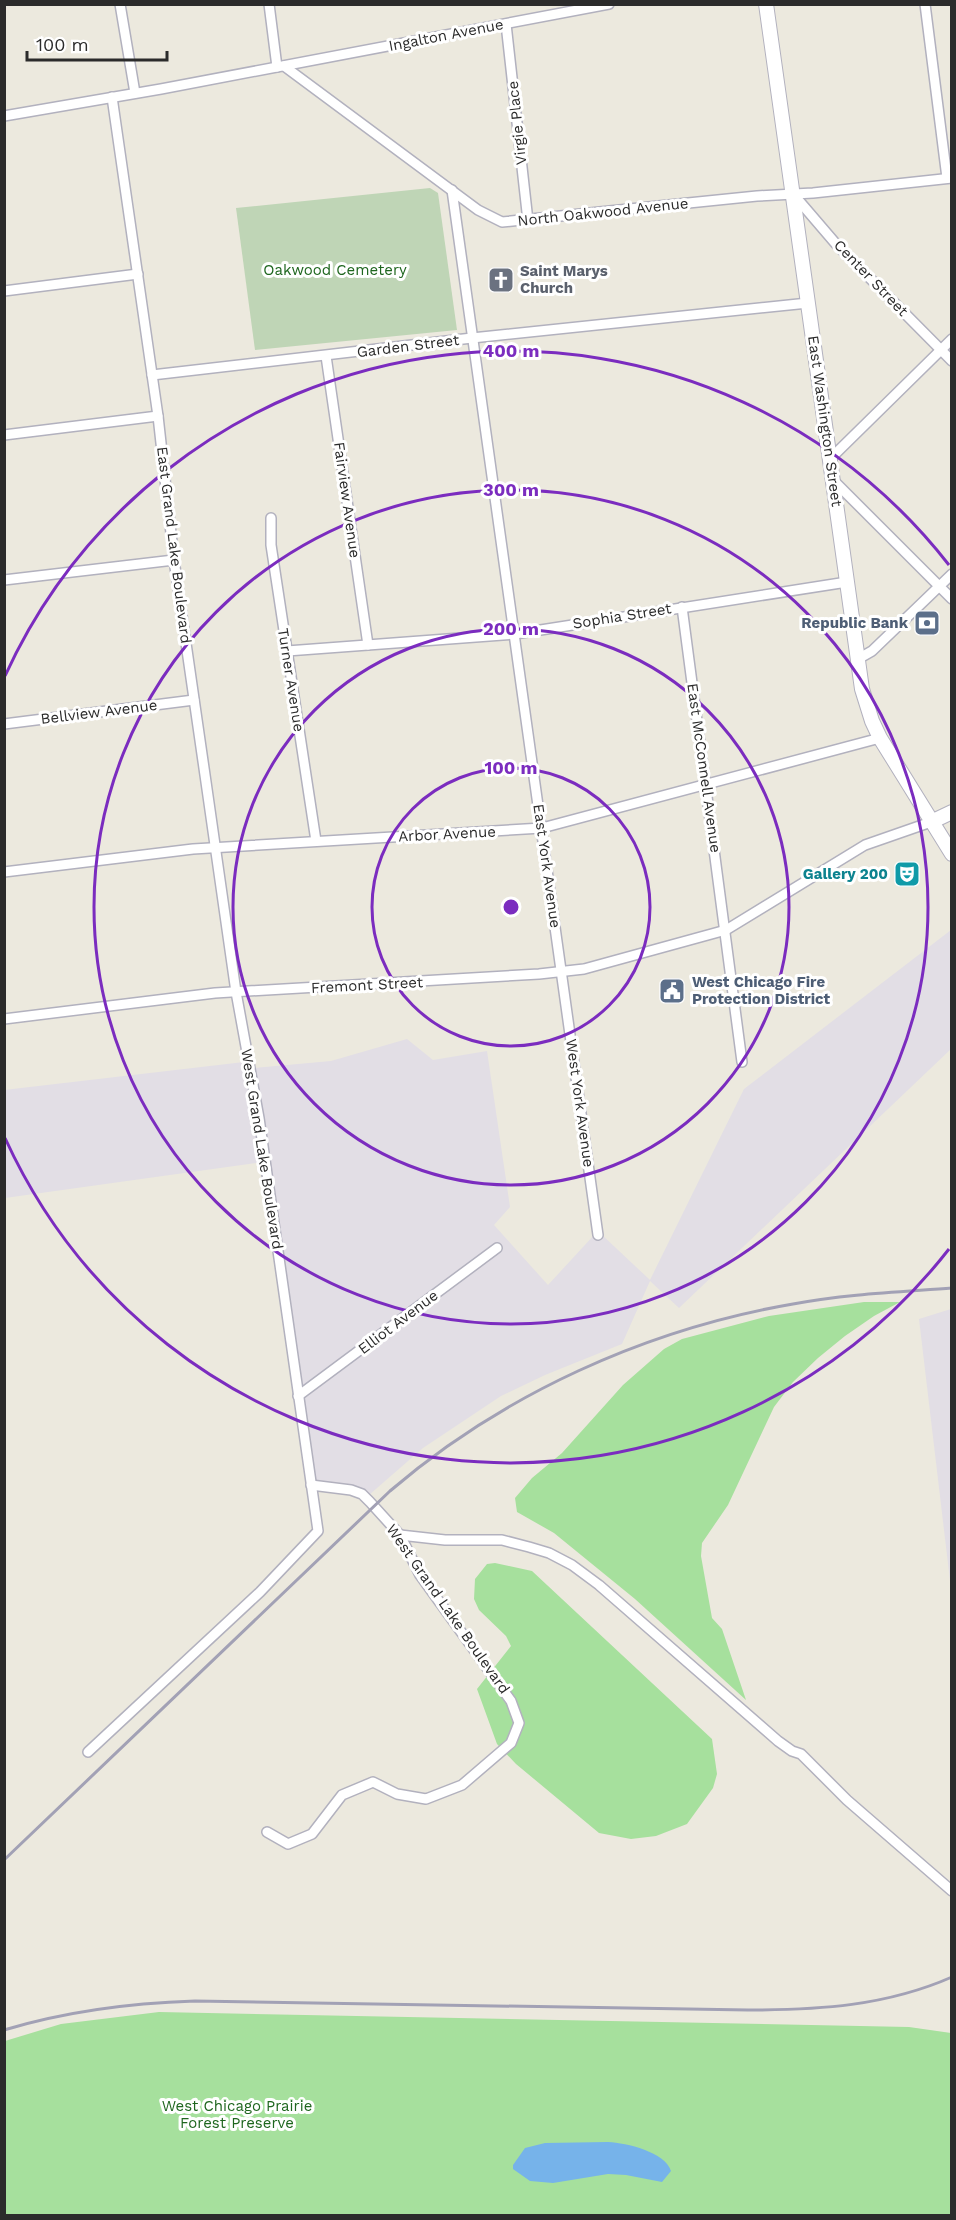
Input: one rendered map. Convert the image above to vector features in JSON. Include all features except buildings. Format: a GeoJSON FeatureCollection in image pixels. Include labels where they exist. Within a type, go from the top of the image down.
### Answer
{"type":"FeatureCollection","features":[{"type":"Feature","properties":{"kind":"main road","name":"East Washington Street"},"geometry":{"type":"LineString","coordinates":[[766,4],[865,704],[880,738],[951,854]]}},
{"type":"Feature","properties":{"kind":"main road"},"geometry":{"type":"LineString","coordinates":[[932,822],[951,812]]}},
{"type":"Feature","properties":{"kind":"street"},"geometry":{"type":"LineString","coordinates":[[120,4],[135,93]]}},
{"type":"Feature","properties":{"kind":"street"},"geometry":{"type":"LineString","coordinates":[[269,4],[280,67]]}},
{"type":"Feature","properties":{"kind":"street","name":"Ingalton Avenue"},"geometry":{"type":"LineString","coordinates":[[4,116],[280,67],[609,4]]}},
{"type":"Feature","properties":{"kind":"street"},"geometry":{"type":"LineString","coordinates":[[925,4],[950,178]]}},
{"type":"Feature","properties":{"kind":"street","name":"Virgie Place"},"geometry":{"type":"LineString","coordinates":[[506,24],[528,221]]}},
{"type":"Feature","properties":{"kind":"street","name":"North Oakwood Avenue"},"geometry":{"type":"LineString","coordinates":[[280,67],[478,210],[502,222],[950,178]]}},
{"type":"Feature","properties":{"kind":"street","name":"East Grand Lake Boulevard"},"geometry":{"type":"LineString","coordinates":[[112,97],[158,416],[174,560],[236,992]]}},
{"type":"Feature","properties":{"kind":"street","name":"East York Avenue"},"geometry":{"type":"LineString","coordinates":[[452,190],[562,972]]}},
{"type":"Feature","properties":{"kind":"street","name":"Center Street"},"geometry":{"type":"LineString","coordinates":[[792,194],[836,244],[951,360]]}},
{"type":"Feature","properties":{"kind":"street"},"geometry":{"type":"LineString","coordinates":[[4,291],[138,274]]}},
{"type":"Feature","properties":{"kind":"street","name":"Garden Street"},"geometry":{"type":"LineString","coordinates":[[152,375],[472,338],[808,303]]}},
{"type":"Feature","properties":{"kind":"street"},"geometry":{"type":"LineString","coordinates":[[830,459],[951,339]]}},
{"type":"Feature","properties":{"kind":"street","name":"Fairview Avenue"},"geometry":{"type":"LineString","coordinates":[[326,356],[368,645]]}},
{"type":"Feature","properties":{"kind":"street"},"geometry":{"type":"LineString","coordinates":[[4,435],[158,416]]}},
{"type":"Feature","properties":{"kind":"street"},"geometry":{"type":"LineString","coordinates":[[833,480],[951,599]]}},
{"type":"Feature","properties":{"kind":"street","name":"Turner Avenue"},"geometry":{"type":"LineString","coordinates":[[271,518],[271,545],[316,841]]}},
{"type":"Feature","properties":{"kind":"street"},"geometry":{"type":"LineString","coordinates":[[4,580],[174,560]]}},
{"type":"Feature","properties":{"kind":"street"},"geometry":{"type":"LineString","coordinates":[[858,659],[872,651],[951,574]]}},
{"type":"Feature","properties":{"kind":"street","name":"Sophia Street"},"geometry":{"type":"LineString","coordinates":[[287,651],[515,634],[848,582]]}},
{"type":"Feature","properties":{"kind":"street","name":"East McConnell Avenue"},"geometry":{"type":"LineString","coordinates":[[682,607],[742,1062]]}},
{"type":"Feature","properties":{"kind":"street","name":"Bellview Avenue"},"geometry":{"type":"LineString","coordinates":[[4,724],[194,700]]}},
{"type":"Feature","properties":{"kind":"street","name":"Arbor Avenue"},"geometry":{"type":"LineString","coordinates":[[4,872],[215,847],[542,828],[880,738]]}},
{"type":"Feature","properties":{"kind":"street","name":"Fremont Street"},"geometry":{"type":"LineString","coordinates":[[4,1019],[236,992],[584,969],[726,930],[865,844],[932,822]]}},
{"type":"Feature","properties":{"kind":"street","name":"West York Avenue"},"geometry":{"type":"LineString","coordinates":[[562,972],[598,1235]]}},
{"type":"Feature","properties":{"kind":"street","name":"West Grand Lake Boulevard"},"geometry":{"type":"LineString","coordinates":[[88,1752],[260,1592],[318,1531],[259,1118],[236,992]]}},
{"type":"Feature","properties":{"kind":"street","name":"Elliot Avenue"},"geometry":{"type":"LineString","coordinates":[[298,1396],[497,1248]]}},
{"type":"Feature","properties":{"kind":"street","name":"West Grand Lake Boulevard"},"geometry":{"type":"LineString","coordinates":[[267,1832],[288,1844],[312,1834],[342,1795],[373,1782],[397,1794],[426,1799],[462,1785],[511,1743],[519,1723],[511,1701],[420,1575],[400,1535],[362,1494],[339,1488],[311,1485]]}},
{"type":"Feature","properties":{"kind":"street"},"geometry":{"type":"LineString","coordinates":[[400,1535],[445,1540],[502,1540],[549,1553],[572,1565],[599,1585],[778,1741],[792,1751],[801,1754],[846,1800],[951,1891]]}},
{"type":"Feature","properties":{"kind":"shaded area"},"geometry":{"type":"Polygon","coordinates":[[[951,930],[951,1049],[679,1308],[650,1281],[622,1344],[545,1375],[501,1396],[423,1448],[369,1495],[350,1485],[314,1481],[263,1112],[254,1068],[331,1061],[407,1039],[433,1060],[487,1051],[510,1207],[494,1225],[548,1285],[595,1234],[601,1234],[650,1280],[744,1089],[951,930]]]}},
{"type":"Feature","properties":{"kind":"shaded area"},"geometry":{"type":"Polygon","coordinates":[[[244,1062],[263,1162],[5,1198],[4,1090],[244,1062]]]}},
{"type":"Feature","properties":{"kind":"shaded area"},"geometry":{"type":"Polygon","coordinates":[[[951,1309],[951,1589],[919,1319],[951,1309]]]}},
{"type":"Feature","properties":{"kind":"green space","name":"Oakwood Cemetery"},"geometry":{"type":"Polygon","coordinates":[[[430,188],[438,193],[457,330],[255,350],[236,208],[430,188]]]}},
{"type":"Feature","properties":{"kind":"green space"},"geometry":{"type":"Polygon","coordinates":[[[864,1302],[900,1302],[845,1336],[793,1382],[774,1407],[728,1505],[702,1543],[701,1556],[712,1618],[722,1629],[746,1700],[635,1599],[554,1533],[517,1512],[515,1498],[532,1478],[562,1453],[623,1385],[664,1349],[682,1339],[769,1316],[864,1302]]]}},
{"type":"Feature","properties":{"kind":"green space"},"geometry":{"type":"Polygon","coordinates":[[[495,1563],[532,1571],[712,1739],[717,1774],[713,1788],[687,1824],[656,1836],[631,1839],[599,1833],[516,1764],[497,1744],[477,1689],[511,1646],[506,1636],[479,1610],[474,1599],[475,1579],[487,1564],[495,1563]]]}},
{"type":"Feature","properties":{"kind":"green space","name":"West Chicago Prairie Forest Preserve"},"geometry":{"type":"Polygon","coordinates":[[[159,2012],[909,2027],[951,2033],[951,2215],[5,2216],[5,2041],[61,2024],[159,2012]]]}},
{"type":"Feature","properties":{"kind":"water"},"geometry":{"type":"Polygon","coordinates":[[[545,2143],[625,2144],[653,2154],[667,2164],[671,2171],[662,2182],[608,2174],[553,2183],[530,2181],[513,2169],[513,2165],[525,2148],[545,2143]]]}},
{"type":"Feature","properties":{"kind":"railway"},"geometry":{"type":"LineString","coordinates":[[4,1860],[390,1491],[434,1456],[480,1424],[579,1370],[684,1330],[738,1315],[793,1304],[872,1294],[952,1288]]}},
{"type":"Feature","properties":{"kind":"railway"},"geometry":{"type":"LineString","coordinates":[[4,2030],[99,2009],[195,2001],[801,2009],[877,2000],[927,1987],[952,1977]]}},
{"type":"Feature","properties":{"kind":"place","name":"Saint Marys Church"},"geometry":{"type":"Point","coordinates":[501,280]}},
{"type":"Feature","properties":{"kind":"place","name":"Republic Bank"},"geometry":{"type":"Point","coordinates":[927,623]}},
{"type":"Feature","properties":{"kind":"place","name":"Gallery 200"},"geometry":{"type":"Point","coordinates":[907,874]}},
{"type":"Feature","properties":{"kind":"place","name":"West Chicago Fire Protection District"},"geometry":{"type":"Point","coordinates":[672,991]}}]}
